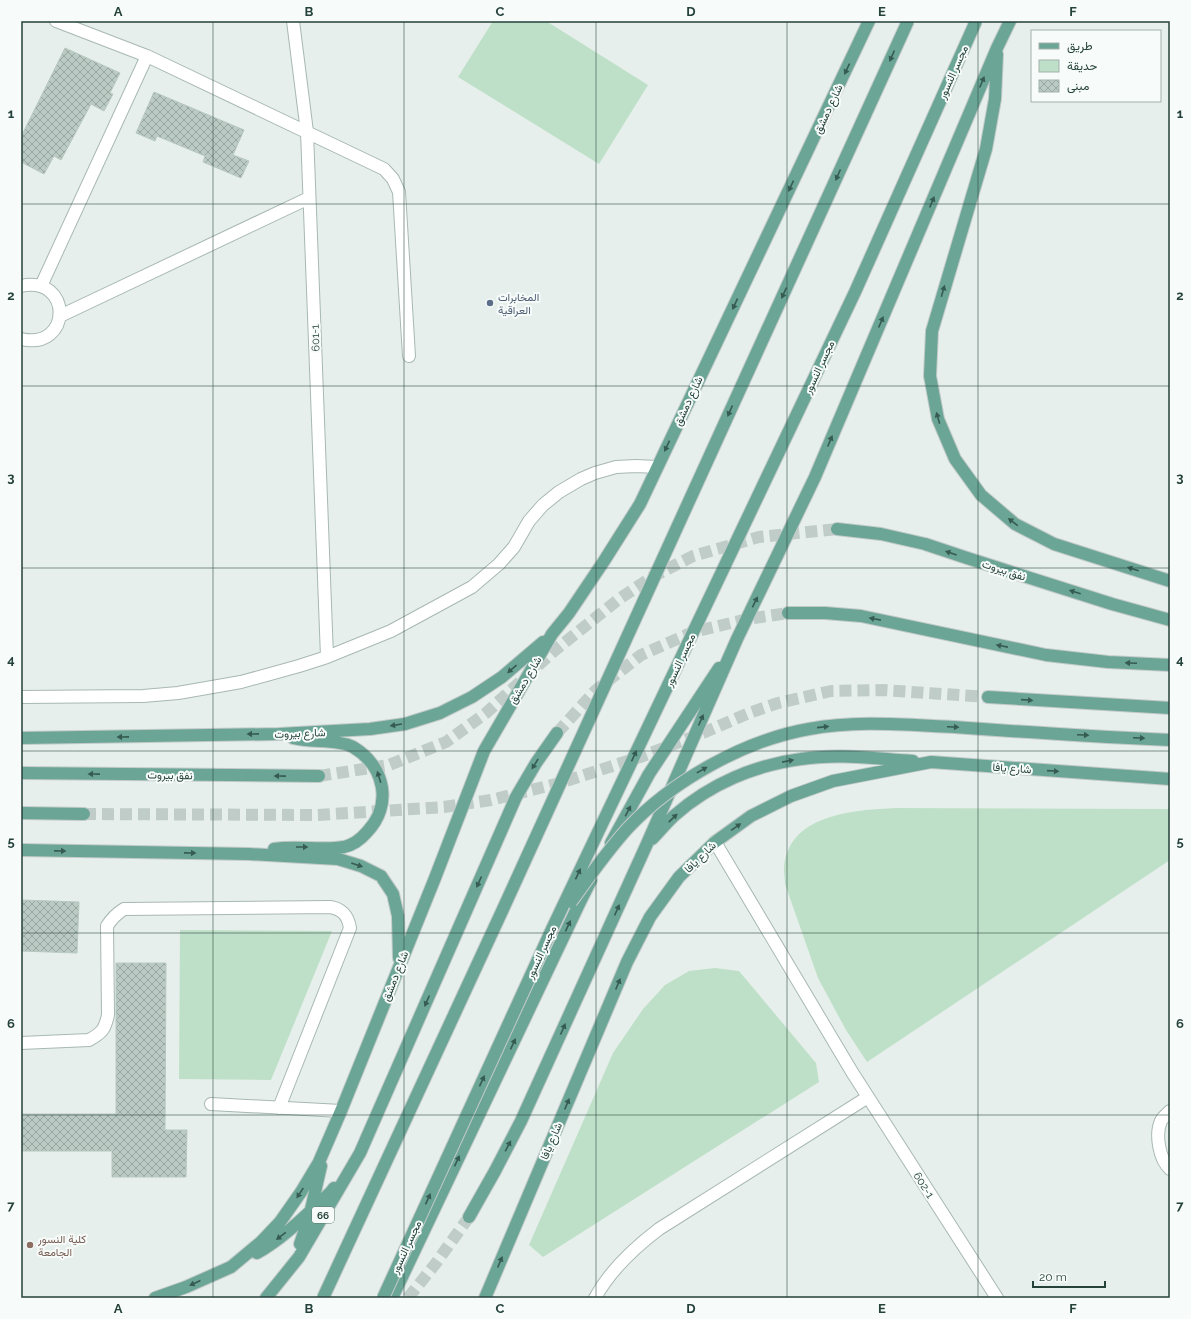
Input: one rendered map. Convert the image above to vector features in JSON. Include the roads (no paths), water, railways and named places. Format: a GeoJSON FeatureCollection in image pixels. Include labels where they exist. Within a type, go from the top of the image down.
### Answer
{"type":"FeatureCollection","features":[{"type":"Feature","properties":{"kind":"main road","name":"شارع دمشق"},"geometry":{"type":"LineString","coordinates":[[156,1298],[186,1287],[231,1267],[261,1242],[280,1222],[304,1186],[326,1147],[484,750],[552,634],[569,613],[640,504],[869,21]]}},
{"type":"Feature","properties":{"kind":"main road"},"geometry":{"type":"LineString","coordinates":[[323,1298],[503,909],[908,21]]}},
{"type":"Feature","properties":{"kind":"main road","name":"مجسر النسور"},"geometry":{"type":"LineString","coordinates":[[383,1298],[552,929],[855,292],[976,21]]}},
{"type":"Feature","properties":{"kind":"main road"},"geometry":{"type":"LineString","coordinates":[[469,1217],[521,1121],[738,639],[815,477],[997,48],[1010,21]]}},
{"type":"Feature","properties":{"kind":"main road"},"geometry":{"type":"LineString","coordinates":[[997,48],[995,99],[986,149],[932,331],[930,376],[938,419],[955,459],[981,495],[1015,524],[1054,544],[1170,581]]}},
{"type":"Feature","properties":{"kind":"main road","name":"نفق بيروت"},"geometry":{"type":"LineString","coordinates":[[837,529],[881,534],[925,544],[1112,604],[1170,620]]}},
{"type":"Feature","properties":{"kind":"main road"},"geometry":{"type":"LineString","coordinates":[[788,613],[825,613],[860,616],[1046,655],[1108,662],[1170,665]]}},
{"type":"Feature","properties":{"kind":"main road","name":"شارع بيروت"},"geometry":{"type":"LineString","coordinates":[[21,738],[279,734],[370,729],[405,724],[440,713],[472,697],[502,677],[552,634]]}},
{"type":"Feature","properties":{"kind":"main road"},"geometry":{"type":"LineString","coordinates":[[392,1298],[580,902],[649,774],[738,639]]}},
{"type":"Feature","properties":{"kind":"main road"},"geometry":{"type":"LineString","coordinates":[[988,698],[1170,708]]}},
{"type":"Feature","properties":{"kind":"main road"},"geometry":{"type":"LineString","coordinates":[[552,929],[602,859],[629,827],[659,799],[693,775],[723,758],[768,740],[808,729],[853,724],[897,724],[1170,740]]}},
{"type":"Feature","properties":{"kind":"main road","name":"66"},"geometry":{"type":"LineString","coordinates":[[268,1296],[298,1257],[360,1153],[516,797],[536,763],[557,732]]}},
{"type":"Feature","properties":{"kind":"main road"},"geometry":{"type":"LineString","coordinates":[[249,854],[276,848],[345,847],[362,838],[374,825],[382,808],[383,790],[378,772],[367,757],[352,746],[333,742],[297,739],[279,734]]}},
{"type":"Feature","properties":{"kind":"main road"},"geometry":{"type":"LineString","coordinates":[[646,846],[675,815],[703,794],[734,777],[768,765],[802,758],[837,757],[930,762]]}},
{"type":"Feature","properties":{"kind":"main road","name":"شارع يافا"},"geometry":{"type":"LineString","coordinates":[[484,1298],[627,962],[646,924],[679,877],[715,842],[751,816],[791,796],[833,782],[930,762],[1170,779]]}},
{"type":"Feature","properties":{"kind":"main road","name":"نفق بيروت"},"geometry":{"type":"LineString","coordinates":[[21,773],[319,776]]}},
{"type":"Feature","properties":{"kind":"main road"},"geometry":{"type":"LineString","coordinates":[[21,813],[84,814]]}},
{"type":"Feature","properties":{"kind":"main road"},"geometry":{"type":"LineString","coordinates":[[21,850],[249,854],[338,859],[361,866],[381,876],[393,894],[398,916],[399,964]]}},
{"type":"Feature","properties":{"kind":"main road"},"geometry":{"type":"LineString","coordinates":[[284,1276],[299,1247],[310,1211],[326,1147]]}},
{"type":"Feature","properties":{"kind":"main road"},"geometry":{"type":"LineString","coordinates":[[231,1267],[265,1249],[295,1226],[330,1193],[360,1153]]}},
{"type":"Feature","properties":{"kind":"street"},"geometry":{"type":"LineString","coordinates":[[56,21],[147,56],[384,169],[393,179],[399,192],[409,356]]}},
{"type":"Feature","properties":{"kind":"street","name":"601-1"},"geometry":{"type":"LineString","coordinates":[[293,21],[307,132],[327,656]]}},
{"type":"Feature","properties":{"kind":"street"},"geometry":{"type":"LineString","coordinates":[[40,286],[147,56]]}},
{"type":"Feature","properties":{"kind":"street"},"geometry":{"type":"LineString","coordinates":[[60,316],[310,198]]}},
{"type":"Feature","properties":{"kind":"street"},"geometry":{"type":"LineString","coordinates":[[21,286],[30,284],[49,290],[56,298],[60,307],[60,316],[57,326],[50,335],[40,340],[30,341],[21,339]]}},
{"type":"Feature","properties":{"kind":"street"},"geometry":{"type":"LineString","coordinates":[[21,697],[143,696],[178,693],[241,682],[299,666],[327,656],[391,632],[472,587],[499,564],[514,547],[529,521],[543,505],[559,492],[588,476],[616,467],[657,467]]}},
{"type":"Feature","properties":{"kind":"street","name":"602-1"},"geometry":{"type":"LineString","coordinates":[[715,842],[852,1072],[997,1298]]}},
{"type":"Feature","properties":{"kind":"street"},"geometry":{"type":"LineString","coordinates":[[21,1043],[89,1040],[99,1035],[106,1026],[108,1015],[108,926],[111,918],[124,909],[338,908],[349,920],[350,928],[279,1108]]}},
{"type":"Feature","properties":{"kind":"street"},"geometry":{"type":"LineString","coordinates":[[595,1298],[624,1259],[659,1229],[868,1097]]}},
{"type":"Feature","properties":{"kind":"street"},"geometry":{"type":"LineString","coordinates":[[211,1104],[341,1111]]}},
{"type":"Feature","properties":{"kind":"street"},"geometry":{"type":"LineString","coordinates":[[1170,1111],[1161,1120],[1158,1140],[1161,1152],[1170,1169]]}},
{"type":"Feature","properties":{"kind":"tunnel"},"geometry":{"type":"LineString","coordinates":[[319,776],[389,765],[446,742],[486,713],[554,651],[619,599],[652,577],[693,556],[759,537],[837,529]]}},
{"type":"Feature","properties":{"kind":"tunnel"},"geometry":{"type":"LineString","coordinates":[[557,733],[595,691],[641,655],[693,632],[748,619],[788,613]]}},
{"type":"Feature","properties":{"kind":"tunnel"},"geometry":{"type":"LineString","coordinates":[[84,814],[318,815],[444,807],[491,800],[560,783],[643,756],[703,733],[749,713],[778,703],[831,691],[882,690],[988,697]]}},
{"type":"Feature","properties":{"kind":"tunnel"},"geometry":{"type":"LineString","coordinates":[[408,1298],[436,1263],[469,1217]]}},
{"type":"Feature","properties":{"kind":"place","name":"المخابرات العراقية"},"geometry":{"type":"Point","coordinates":[490,303]}},
{"type":"Feature","properties":{"kind":"place","name":"كلية النسور الجامعة"},"geometry":{"type":"Point","coordinates":[30,1245]}}]}
